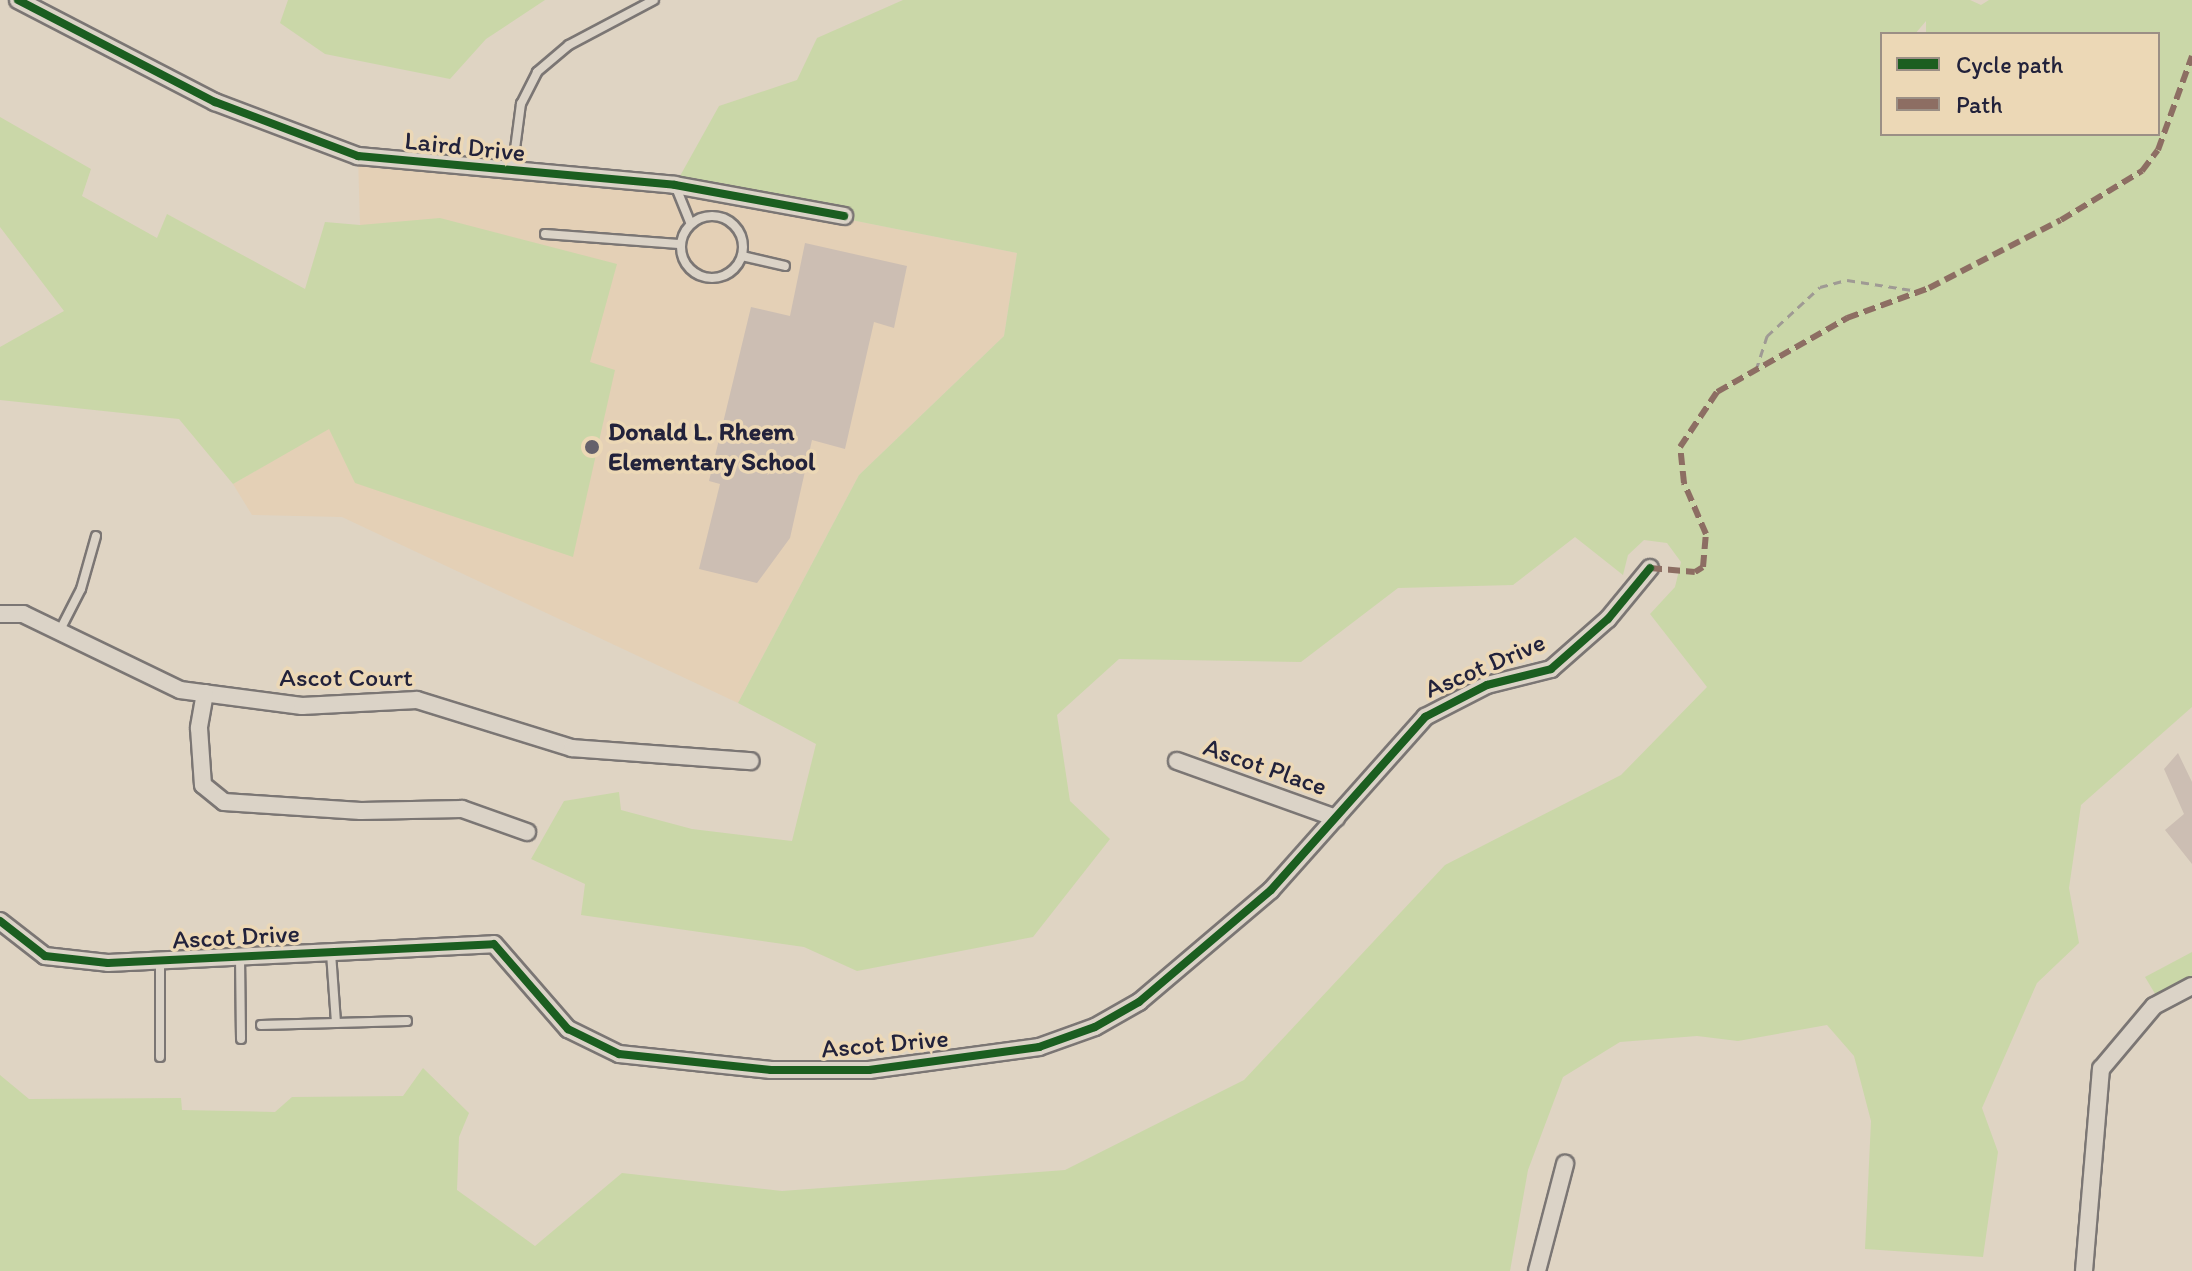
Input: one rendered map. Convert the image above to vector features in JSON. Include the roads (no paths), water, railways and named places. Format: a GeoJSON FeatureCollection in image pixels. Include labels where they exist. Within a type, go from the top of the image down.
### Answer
{"type":"FeatureCollection","features":[{"type":"Feature","properties":{"kind":"street","name":"Laird Drive"},"geometry":{"type":"LineString","coordinates":[[18,0],[215,102],[358,156],[675,185],[844,216]]}},
{"type":"Feature","properties":{"kind":"street","name":"Ascot Drive"},"geometry":{"type":"LineString","coordinates":[[0,921],[45,956],[108,963],[494,944],[568,1029],[619,1054],[771,1070],[869,1070],[1039,1047],[1095,1027],[1139,1002],[1271,890],[1425,717],[1487,685],[1551,669],[1608,619],[1650,568]]}},
{"type":"Feature","properties":{"kind":"street","name":"Ascot Court"},"geometry":{"type":"LineString","coordinates":[[0,614],[23,614],[180,690],[302,706],[417,700],[572,748],[751,761]]}},
{"type":"Feature","properties":{"kind":"street"},"geometry":{"type":"LineString","coordinates":[[205,693],[199,728],[203,785],[224,802],[361,811],[462,809],[527,832]]}},
{"type":"Feature","properties":{"kind":"street","name":"Ascot Place"},"geometry":{"type":"LineString","coordinates":[[1177,761],[1336,818]]}},
{"type":"Feature","properties":{"kind":"street"},"geometry":{"type":"LineString","coordinates":[[2084,1271],[2101,1069],[2154,1006],[2192,986]]}},
{"type":"Feature","properties":{"kind":"street"},"geometry":{"type":"LineString","coordinates":[[1537,1271],[1565,1164]]}},
{"type":"Feature","properties":{"kind":"lane"},"geometry":{"type":"LineString","coordinates":[[512,172],[521,104],[537,72],[569,45],[654,0]]}},
{"type":"Feature","properties":{"kind":"lane"},"geometry":{"type":"LineString","coordinates":[[675,185],[690,222],[679,244],[685,262],[700,275],[728,276],[742,256],[745,243],[733,221],[709,217],[690,222]]}},
{"type":"Feature","properties":{"kind":"lane"},"geometry":{"type":"LineString","coordinates":[[545,234],[679,244]]}},
{"type":"Feature","properties":{"kind":"lane"},"geometry":{"type":"LineString","coordinates":[[742,256],[785,266]]}},
{"type":"Feature","properties":{"kind":"lane"},"geometry":{"type":"LineString","coordinates":[[59,632],[81,589],[96,536]]}},
{"type":"Feature","properties":{"kind":"lane"},"geometry":{"type":"LineString","coordinates":[[331,953],[336,1023]]}},
{"type":"Feature","properties":{"kind":"lane"},"geometry":{"type":"LineString","coordinates":[[240,957],[241,1039]]}},
{"type":"Feature","properties":{"kind":"lane"},"geometry":{"type":"LineString","coordinates":[[160,961],[160,1057]]}},
{"type":"Feature","properties":{"kind":"lane"},"geometry":{"type":"LineString","coordinates":[[261,1025],[407,1021]]}},
{"type":"Feature","properties":{"kind":"place","name":"Donald L. Rheem Elementary School"},"geometry":{"type":"Point","coordinates":[592,447]}}]}
